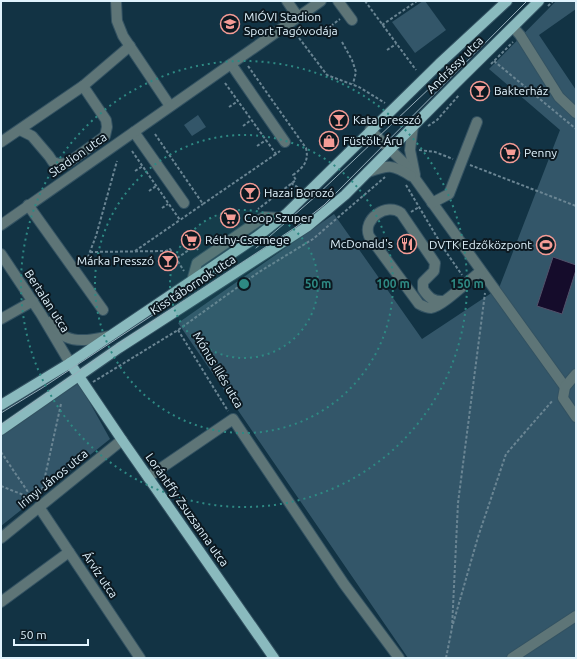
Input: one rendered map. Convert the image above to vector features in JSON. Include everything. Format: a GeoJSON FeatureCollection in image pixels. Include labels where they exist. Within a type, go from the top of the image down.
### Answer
{"type":"FeatureCollection","features":[{"type":"Feature","properties":{"kind":"main road","name":"Andrássy utca"},"geometry":{"type":"LineString","coordinates":[[370,130],[507,1]]}},
{"type":"Feature","properties":{"kind":"main road","name":"Andrássy utca"},"geometry":{"type":"LineString","coordinates":[[390,149],[539,1]]}},
{"type":"Feature","properties":{"kind":"main road","name":"Kiss tábornok utca"},"geometry":{"type":"LineString","coordinates":[[1,405],[70,363],[258,236],[281,218],[370,130]]}},
{"type":"Feature","properties":{"kind":"main road","name":"Kiss tábornok utca"},"geometry":{"type":"LineString","coordinates":[[1,430],[119,348],[308,226],[345,195],[390,149]]}},
{"type":"Feature","properties":{"kind":"main road","name":"Lorántffy Zsuzsanna utca"},"geometry":{"type":"LineString","coordinates":[[70,363],[274,658]]}},
{"type":"Feature","properties":{"kind":"street"},"geometry":{"type":"LineString","coordinates":[[116,1],[117,21],[123,36],[170,106]]}},
{"type":"Feature","properties":{"kind":"street"},"geometry":{"type":"LineString","coordinates":[[287,1],[298,17]]}},
{"type":"Feature","properties":{"kind":"street","name":"Stadion utca"},"geometry":{"type":"LineString","coordinates":[[1,225],[321,1]]}},
{"type":"Feature","properties":{"kind":"street"},"geometry":{"type":"LineString","coordinates":[[338,1],[350,17]]}},
{"type":"Feature","properties":{"kind":"street"},"geometry":{"type":"LineString","coordinates":[[513,27],[520,35],[559,97],[576,113]]}},
{"type":"Feature","properties":{"kind":"street"},"geometry":{"type":"LineString","coordinates":[[1,142],[83,86],[130,46]]}},
{"type":"Feature","properties":{"kind":"street"},"geometry":{"type":"LineString","coordinates":[[231,64],[283,146]]}},
{"type":"Feature","properties":{"kind":"street"},"geometry":{"type":"LineString","coordinates":[[20,130],[32,136],[49,156],[52,162],[59,164],[68,163],[91,147],[105,136],[107,127],[106,120],[83,86]]}},
{"type":"Feature","properties":{"kind":"street"},"geometry":{"type":"LineString","coordinates":[[432,203],[449,194],[476,122]]}},
{"type":"Feature","properties":{"kind":"street"},"geometry":{"type":"LineString","coordinates":[[413,126],[410,150],[416,178]]}},
{"type":"Feature","properties":{"kind":"street"},"geometry":{"type":"LineString","coordinates":[[370,130],[404,162],[564,387]]}},
{"type":"Feature","properties":{"kind":"street"},"geometry":{"type":"LineString","coordinates":[[134,132],[184,203]]}},
{"type":"Feature","properties":{"kind":"street"},"geometry":{"type":"LineString","coordinates":[[368,172],[388,166],[394,167],[416,178]]}},
{"type":"Feature","properties":{"kind":"street"},"geometry":{"type":"LineString","coordinates":[[28,205],[103,310]]}},
{"type":"Feature","properties":{"kind":"street"},"geometry":{"type":"LineString","coordinates":[[444,301],[437,302],[432,299],[423,289],[423,282],[434,271],[435,263],[401,213],[387,209],[370,220],[367,228],[369,236],[419,304],[424,307],[430,308],[444,301],[467,282],[484,275]]}},
{"type":"Feature","properties":{"kind":"street","name":"Bertalan utca"},"geometry":{"type":"LineString","coordinates":[[1,254],[33,301],[70,363]]}},
{"type":"Feature","properties":{"kind":"street"},"geometry":{"type":"LineString","coordinates":[[1,319],[33,301]]}},
{"type":"Feature","properties":{"kind":"street"},"geometry":{"type":"LineString","coordinates":[[41,314],[66,336],[91,340],[111,335]]}},
{"type":"Feature","properties":{"kind":"street"},"geometry":{"type":"LineString","coordinates":[[576,374],[564,387],[563,398],[576,417]]}},
{"type":"Feature","properties":{"kind":"street"},"geometry":{"type":"LineString","coordinates":[[233,419],[344,584],[399,658]]}},
{"type":"Feature","properties":{"kind":"street","name":"Mónus Illés utca"},"geometry":{"type":"LineString","coordinates":[[148,477],[233,419]]}},
{"type":"Feature","properties":{"kind":"street","name":"Irinyi János utca"},"geometry":{"type":"LineString","coordinates":[[1,538],[122,440]]}},
{"type":"Feature","properties":{"kind":"street","name":"Árvíz utca"},"geometry":{"type":"LineString","coordinates":[[39,507],[140,658]]}},
{"type":"Feature","properties":{"kind":"street"},"geometry":{"type":"LineString","coordinates":[[1,602],[69,552]]}},
{"type":"Feature","properties":{"kind":"street"},"geometry":{"type":"LineString","coordinates":[[512,658],[576,616]]}},
{"type":"Feature","properties":{"kind":"path"},"geometry":{"type":"LineString","coordinates":[[366,1],[416,70]]}},
{"type":"Feature","properties":{"kind":"path"},"geometry":{"type":"LineString","coordinates":[[382,25],[416,1]]}},
{"type":"Feature","properties":{"kind":"path"},"geometry":{"type":"LineString","coordinates":[[327,29],[350,17]]}},
{"type":"Feature","properties":{"kind":"path"},"geometry":{"type":"LineString","coordinates":[[296,34],[327,75],[353,84],[385,103]]}},
{"type":"Feature","properties":{"kind":"path"},"geometry":{"type":"LineString","coordinates":[[342,42],[352,60],[356,72],[353,84]]}},
{"type":"Feature","properties":{"kind":"path"},"geometry":{"type":"LineString","coordinates":[[387,50],[396,44]]}},
{"type":"Feature","properties":{"kind":"path"},"geometry":{"type":"LineString","coordinates":[[494,61],[576,128]]}},
{"type":"Feature","properties":{"kind":"path"},"geometry":{"type":"LineString","coordinates":[[248,66],[306,148],[307,154],[306,162],[301,169],[293,175],[296,180],[254,211]]}},
{"type":"Feature","properties":{"kind":"path"},"geometry":{"type":"LineString","coordinates":[[225,83],[276,154]]}},
{"type":"Feature","properties":{"kind":"path"},"geometry":{"type":"LineString","coordinates":[[230,106],[238,101]]}},
{"type":"Feature","properties":{"kind":"path"},"geometry":{"type":"LineString","coordinates":[[243,126],[252,120]]}},
{"type":"Feature","properties":{"kind":"path"},"geometry":{"type":"LineString","coordinates":[[155,134],[203,204],[276,154],[283,146]]}},
{"type":"Feature","properties":{"kind":"path"},"geometry":{"type":"LineString","coordinates":[[257,146],[266,140]]}},
{"type":"Feature","properties":{"kind":"path"},"geometry":{"type":"LineString","coordinates":[[410,150],[436,152],[576,206]]}},
{"type":"Feature","properties":{"kind":"path"},"geometry":{"type":"LineString","coordinates":[[132,151],[174,212]]}},
{"type":"Feature","properties":{"kind":"path"},"geometry":{"type":"LineString","coordinates":[[86,262],[96,236],[117,161]]}},
{"type":"Feature","properties":{"kind":"path"},"geometry":{"type":"LineString","coordinates":[[135,171],[143,166]]}},
{"type":"Feature","properties":{"kind":"path"},"geometry":{"type":"LineString","coordinates":[[385,177],[391,174]]}},
{"type":"Feature","properties":{"kind":"path"},"geometry":{"type":"LineString","coordinates":[[291,183],[299,188]]}},
{"type":"Feature","properties":{"kind":"path"},"geometry":{"type":"LineString","coordinates":[[406,184],[444,249],[467,282]]}},
{"type":"Feature","properties":{"kind":"path"},"geometry":{"type":"LineString","coordinates":[[149,191],[156,186]]}},
{"type":"Feature","properties":{"kind":"path"},"geometry":{"type":"LineString","coordinates":[[162,208],[168,204]]}},
{"type":"Feature","properties":{"kind":"path"},"geometry":{"type":"LineString","coordinates":[[134,252],[180,220]]}},
{"type":"Feature","properties":{"kind":"path"},"geometry":{"type":"LineString","coordinates":[[177,258],[195,246],[197,250],[204,246]]}},
{"type":"Feature","properties":{"kind":"path"},"geometry":{"type":"LineString","coordinates":[[90,252],[166,251],[170,249],[177,258],[184,272]]}},
{"type":"Feature","properties":{"kind":"path"},"geometry":{"type":"LineString","coordinates":[[452,628],[458,503],[484,275]]}},
{"type":"Feature","properties":{"kind":"path","name":"Mónus Illés utca"},"geometry":{"type":"LineString","coordinates":[[86,387],[178,330],[233,419]]}},
{"type":"Feature","properties":{"kind":"path"},"geometry":{"type":"LineString","coordinates":[[446,658],[452,628],[478,537],[506,454],[564,387]]}},
{"type":"Feature","properties":{"kind":"path"},"geometry":{"type":"LineString","coordinates":[[42,490],[61,404]]}},
{"type":"Feature","properties":{"kind":"path"},"geometry":{"type":"LineString","coordinates":[[1,452],[32,498],[1,486]]}},
{"type":"Feature","properties":{"kind":"shaded area"},"geometry":{"type":"Polygon","coordinates":[[[425,1],[446,30],[415,53],[392,22],[425,1]]]}},
{"type":"Feature","properties":{"kind":"shaded area"},"geometry":{"type":"Polygon","coordinates":[[[556,1],[576,1],[576,9],[539,35],[576,90],[576,658],[408,658],[178,323],[334,214],[422,339],[499,288],[560,130],[489,69],[556,1]]]}},
{"type":"Feature","properties":{"kind":"shaded area"},"geometry":{"type":"Polygon","coordinates":[[[198,115],[206,127],[192,136],[184,125],[198,115]]]}},
{"type":"Feature","properties":{"kind":"shaded area"},"geometry":{"type":"Polygon","coordinates":[[[553,257],[576,265],[576,270],[562,314],[537,306],[553,257]]]}},
{"type":"Feature","properties":{"kind":"shaded area"},"geometry":{"type":"Polygon","coordinates":[[[79,383],[110,439],[1,526],[1,434],[79,383]]]}},
{"type":"Feature","properties":{"kind":"tram line"},"geometry":{"type":"LineString","coordinates":[[1,425],[117,345],[296,227],[324,205],[527,1]]}},
{"type":"Feature","properties":{"kind":"tram line"},"geometry":{"type":"LineString","coordinates":[[256,248],[316,196],[453,66]]}},
{"type":"Feature","properties":{"kind":"tram line"},"geometry":{"type":"LineString","coordinates":[[1,413],[42,388],[230,264]]}},
{"type":"Feature","properties":{"kind":"place","name":"MIÓVI Stadion Sport Tagóvodája"},"geometry":{"type":"Point","coordinates":[230,24]}},
{"type":"Feature","properties":{"kind":"place","name":"Bakterház"},"geometry":{"type":"Point","coordinates":[480,91]}},
{"type":"Feature","properties":{"kind":"place","name":"Kata presszó"},"geometry":{"type":"Point","coordinates":[339,120]}},
{"type":"Feature","properties":{"kind":"place","name":"Füstölt Áru"},"geometry":{"type":"Point","coordinates":[329,141]}},
{"type":"Feature","properties":{"kind":"place","name":"Penny"},"geometry":{"type":"Point","coordinates":[510,153]}},
{"type":"Feature","properties":{"kind":"place","name":"Hazai Borozó"},"geometry":{"type":"Point","coordinates":[250,193]}},
{"type":"Feature","properties":{"kind":"place","name":"Coop Szuper"},"geometry":{"type":"Point","coordinates":[230,218]}},
{"type":"Feature","properties":{"kind":"place","name":"Réthy-Csemege"},"geometry":{"type":"Point","coordinates":[191,240]}},
{"type":"Feature","properties":{"kind":"place","name":"McDonald's"},"geometry":{"type":"Point","coordinates":[407,244]}},
{"type":"Feature","properties":{"kind":"place","name":"DVTK Edzőközpont"},"geometry":{"type":"Point","coordinates":[546,245]}},
{"type":"Feature","properties":{"kind":"place","name":"Márka Presszó"},"geometry":{"type":"Point","coordinates":[168,261]}}]}
